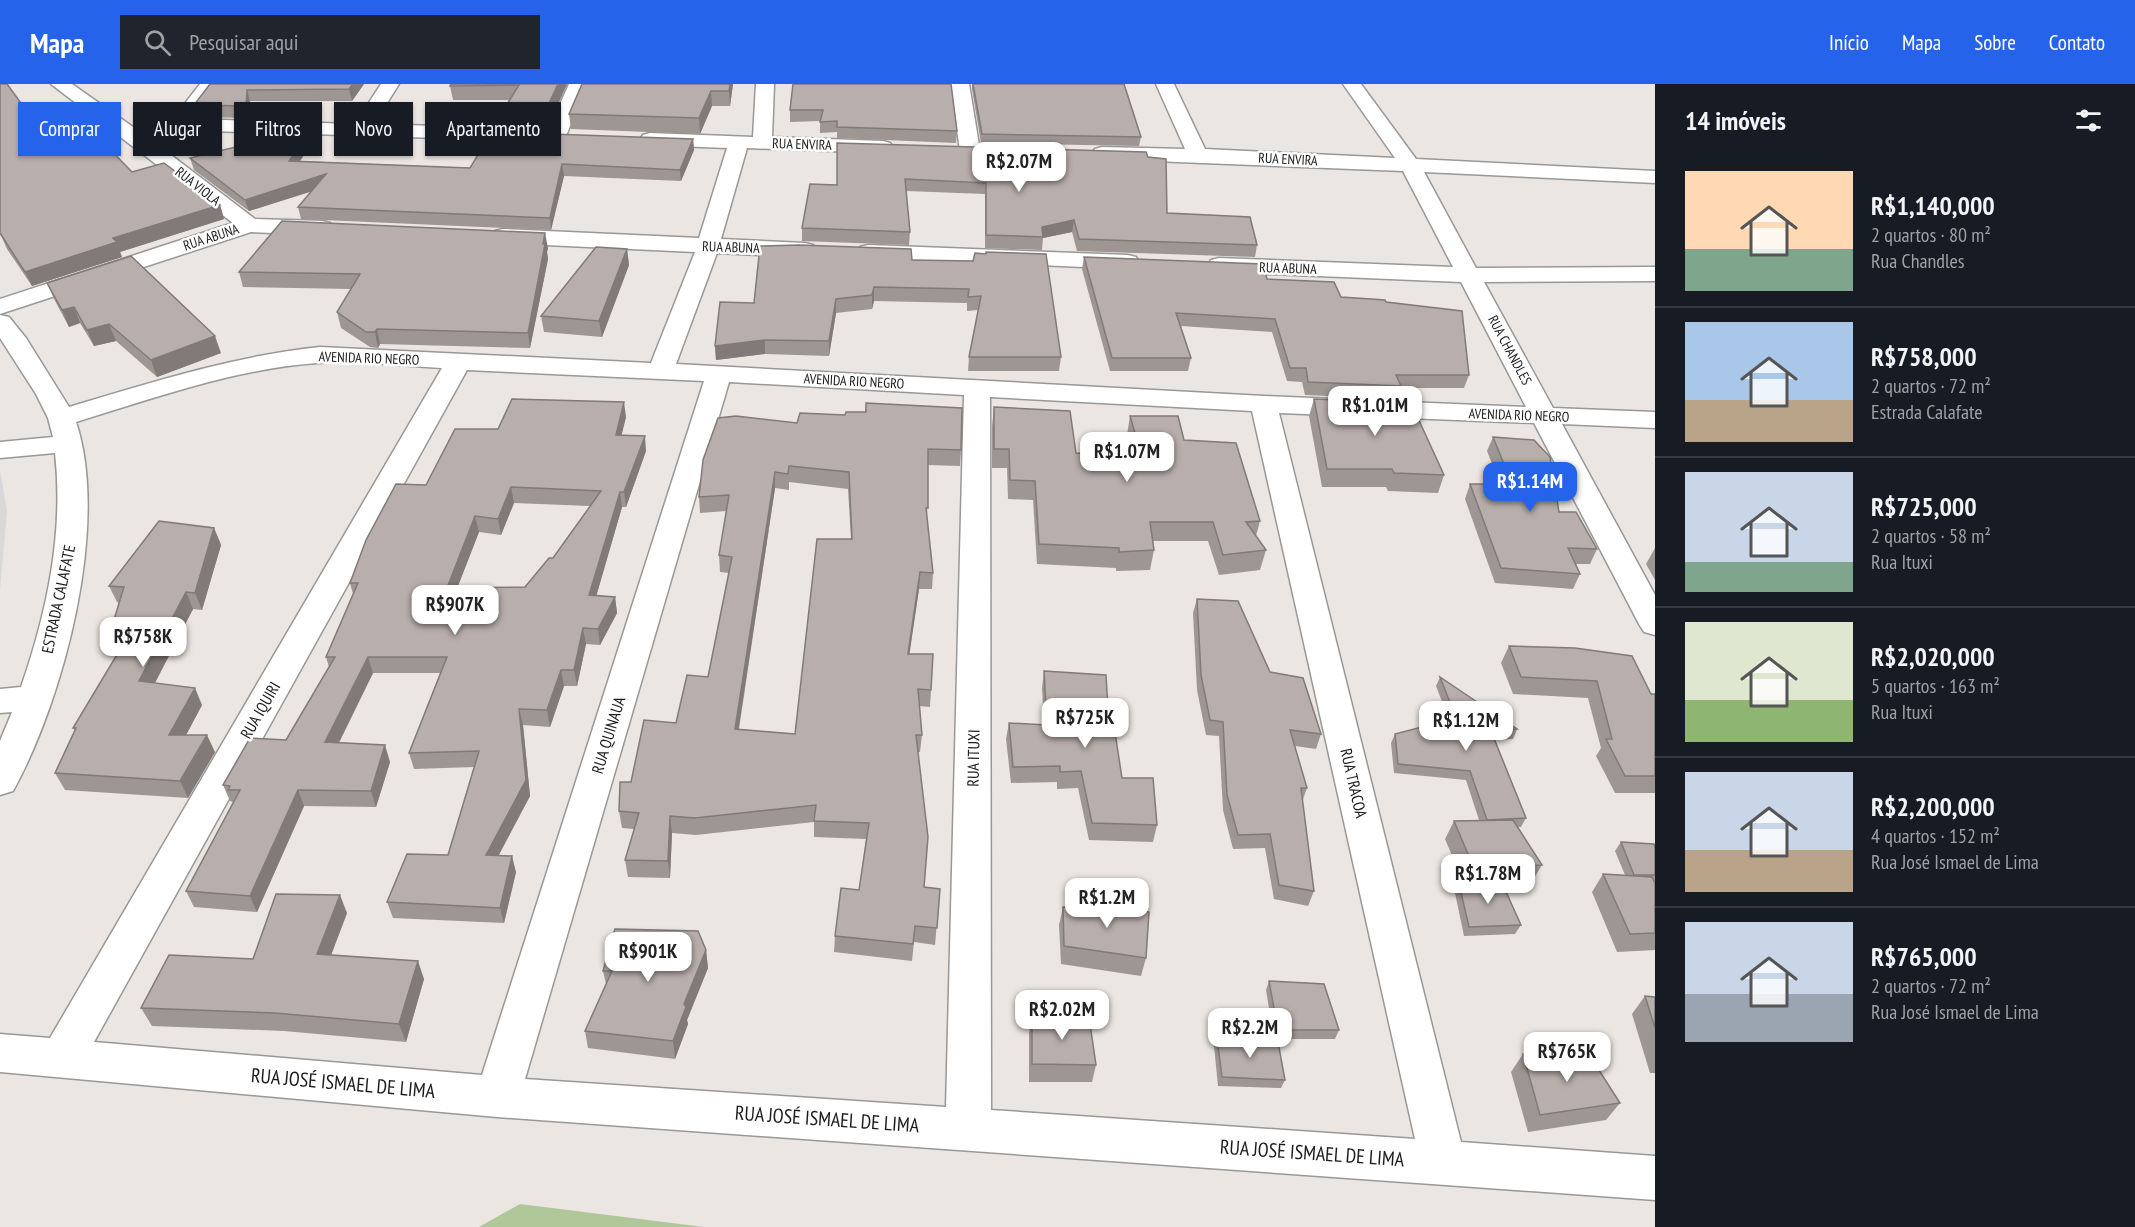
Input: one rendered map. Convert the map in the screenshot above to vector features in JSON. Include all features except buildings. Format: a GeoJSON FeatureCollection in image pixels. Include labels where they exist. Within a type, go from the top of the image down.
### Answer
{"type":"FeatureCollection","features":[{"type":"Feature","properties":{"kind":"street","name":"RUA VIOLA"},"geometry":{"type":"LineString","coordinates":[[60,84],[130,132],[249,225]]}},
{"type":"Feature","properties":{"kind":"street"},"geometry":{"type":"LineString","coordinates":[[196,102],[210,84]]}},
{"type":"Feature","properties":{"kind":"street"},"geometry":{"type":"LineString","coordinates":[[379,102],[390,84]]}},
{"type":"Feature","properties":{"kind":"street"},"geometry":{"type":"LineString","coordinates":[[561,124],[578,84]]}},
{"type":"Feature","properties":{"kind":"street"},"geometry":{"type":"LineString","coordinates":[[661,370],[708,246],[751,142],[765,84]]}},
{"type":"Feature","properties":{"kind":"street"},"geometry":{"type":"LineString","coordinates":[[960,84],[970,151]]}},
{"type":"Feature","properties":{"kind":"street"},"geometry":{"type":"LineString","coordinates":[[1165,84],[1198,155]]}},
{"type":"Feature","properties":{"kind":"street","name":"RUA CHANDLES"},"geometry":{"type":"LineString","coordinates":[[1352,84],[1410,165],[1655,624]]}},
{"type":"Feature","properties":{"kind":"street"},"geometry":{"type":"LineString","coordinates":[[222,125],[334,129]]}},
{"type":"Feature","properties":{"kind":"street"},"geometry":{"type":"LineString","coordinates":[[561,136],[579,136]]}},
{"type":"Feature","properties":{"kind":"street","name":"RUA ENVIRA"},"geometry":{"type":"LineString","coordinates":[[636,138],[901,148]]}},
{"type":"Feature","properties":{"kind":"street"},"geometry":{"type":"LineString","coordinates":[[947,150],[993,151]]}},
{"type":"Feature","properties":{"kind":"street","name":"RUA ENVIRA"},"geometry":{"type":"LineString","coordinates":[[1084,153],[1198,155],[1655,177]]}},
{"type":"Feature","properties":{"kind":"street","name":"RUA ABUNA"},"geometry":{"type":"LineString","coordinates":[[0,308],[249,225],[343,229]]}},
{"type":"Feature","properties":{"kind":"street","name":"RUA ABUNA"},"geometry":{"type":"LineString","coordinates":[[484,236],[827,250]]}},
{"type":"Feature","properties":{"kind":"street"},"geometry":{"type":"LineString","coordinates":[[851,251],[1149,263]]}},
{"type":"Feature","properties":{"kind":"street","name":"RUA ABUNA"},"geometry":{"type":"LineString","coordinates":[[1196,265],[1470,275],[1655,274]]}},
{"type":"Feature","properties":{"kind":"street","name":"ESTRADA CALAFATE"},"geometry":{"type":"LineString","coordinates":[[0,322],[20,345],[65,431],[74,493],[70,558],[53,634],[33,698],[0,781]]}},
{"type":"Feature","properties":{"kind":"street","name":"AVENIDA RIO NEGRO"},"geometry":{"type":"LineString","coordinates":[[0,450],[65,431],[243,364],[285,357],[320,355],[661,370],[1264,404],[1655,420]]}},
{"type":"Feature","properties":{"kind":"street","name":"RUA IQUIRI"},"geometry":{"type":"LineString","coordinates":[[62,1058],[458,362]]}},
{"type":"Feature","properties":{"kind":"street","name":"RUA QUINAUA"},"geometry":{"type":"LineString","coordinates":[[497,1097],[719,374]]}},
{"type":"Feature","properties":{"kind":"street","name":"RUA ITUXI"},"geometry":{"type":"LineString","coordinates":[[968,1128],[978,388]]}},
{"type":"Feature","properties":{"kind":"street","name":"RUA TRACOA"},"geometry":{"type":"LineString","coordinates":[[1264,404],[1443,1163]]}},
{"type":"Feature","properties":{"kind":"street"},"geometry":{"type":"LineString","coordinates":[[0,701],[33,698]]}},
{"type":"Feature","properties":{"kind":"street","name":"RUA JOSÉ ISMAEL DE LIMA"},"geometry":{"type":"LineString","coordinates":[[0,1053],[497,1097],[968,1128],[1655,1178]]}},
{"type":"Feature","properties":{"kind":"shaded area"},"geometry":{"type":"Polygon","coordinates":[[[0,470],[7,511],[0,590],[0,470]]]}},
{"type":"Feature","properties":{"kind":"green space"},"geometry":{"type":"Polygon","coordinates":[[[520,1204],[704,1227],[479,1227],[520,1204]]]}}]}
